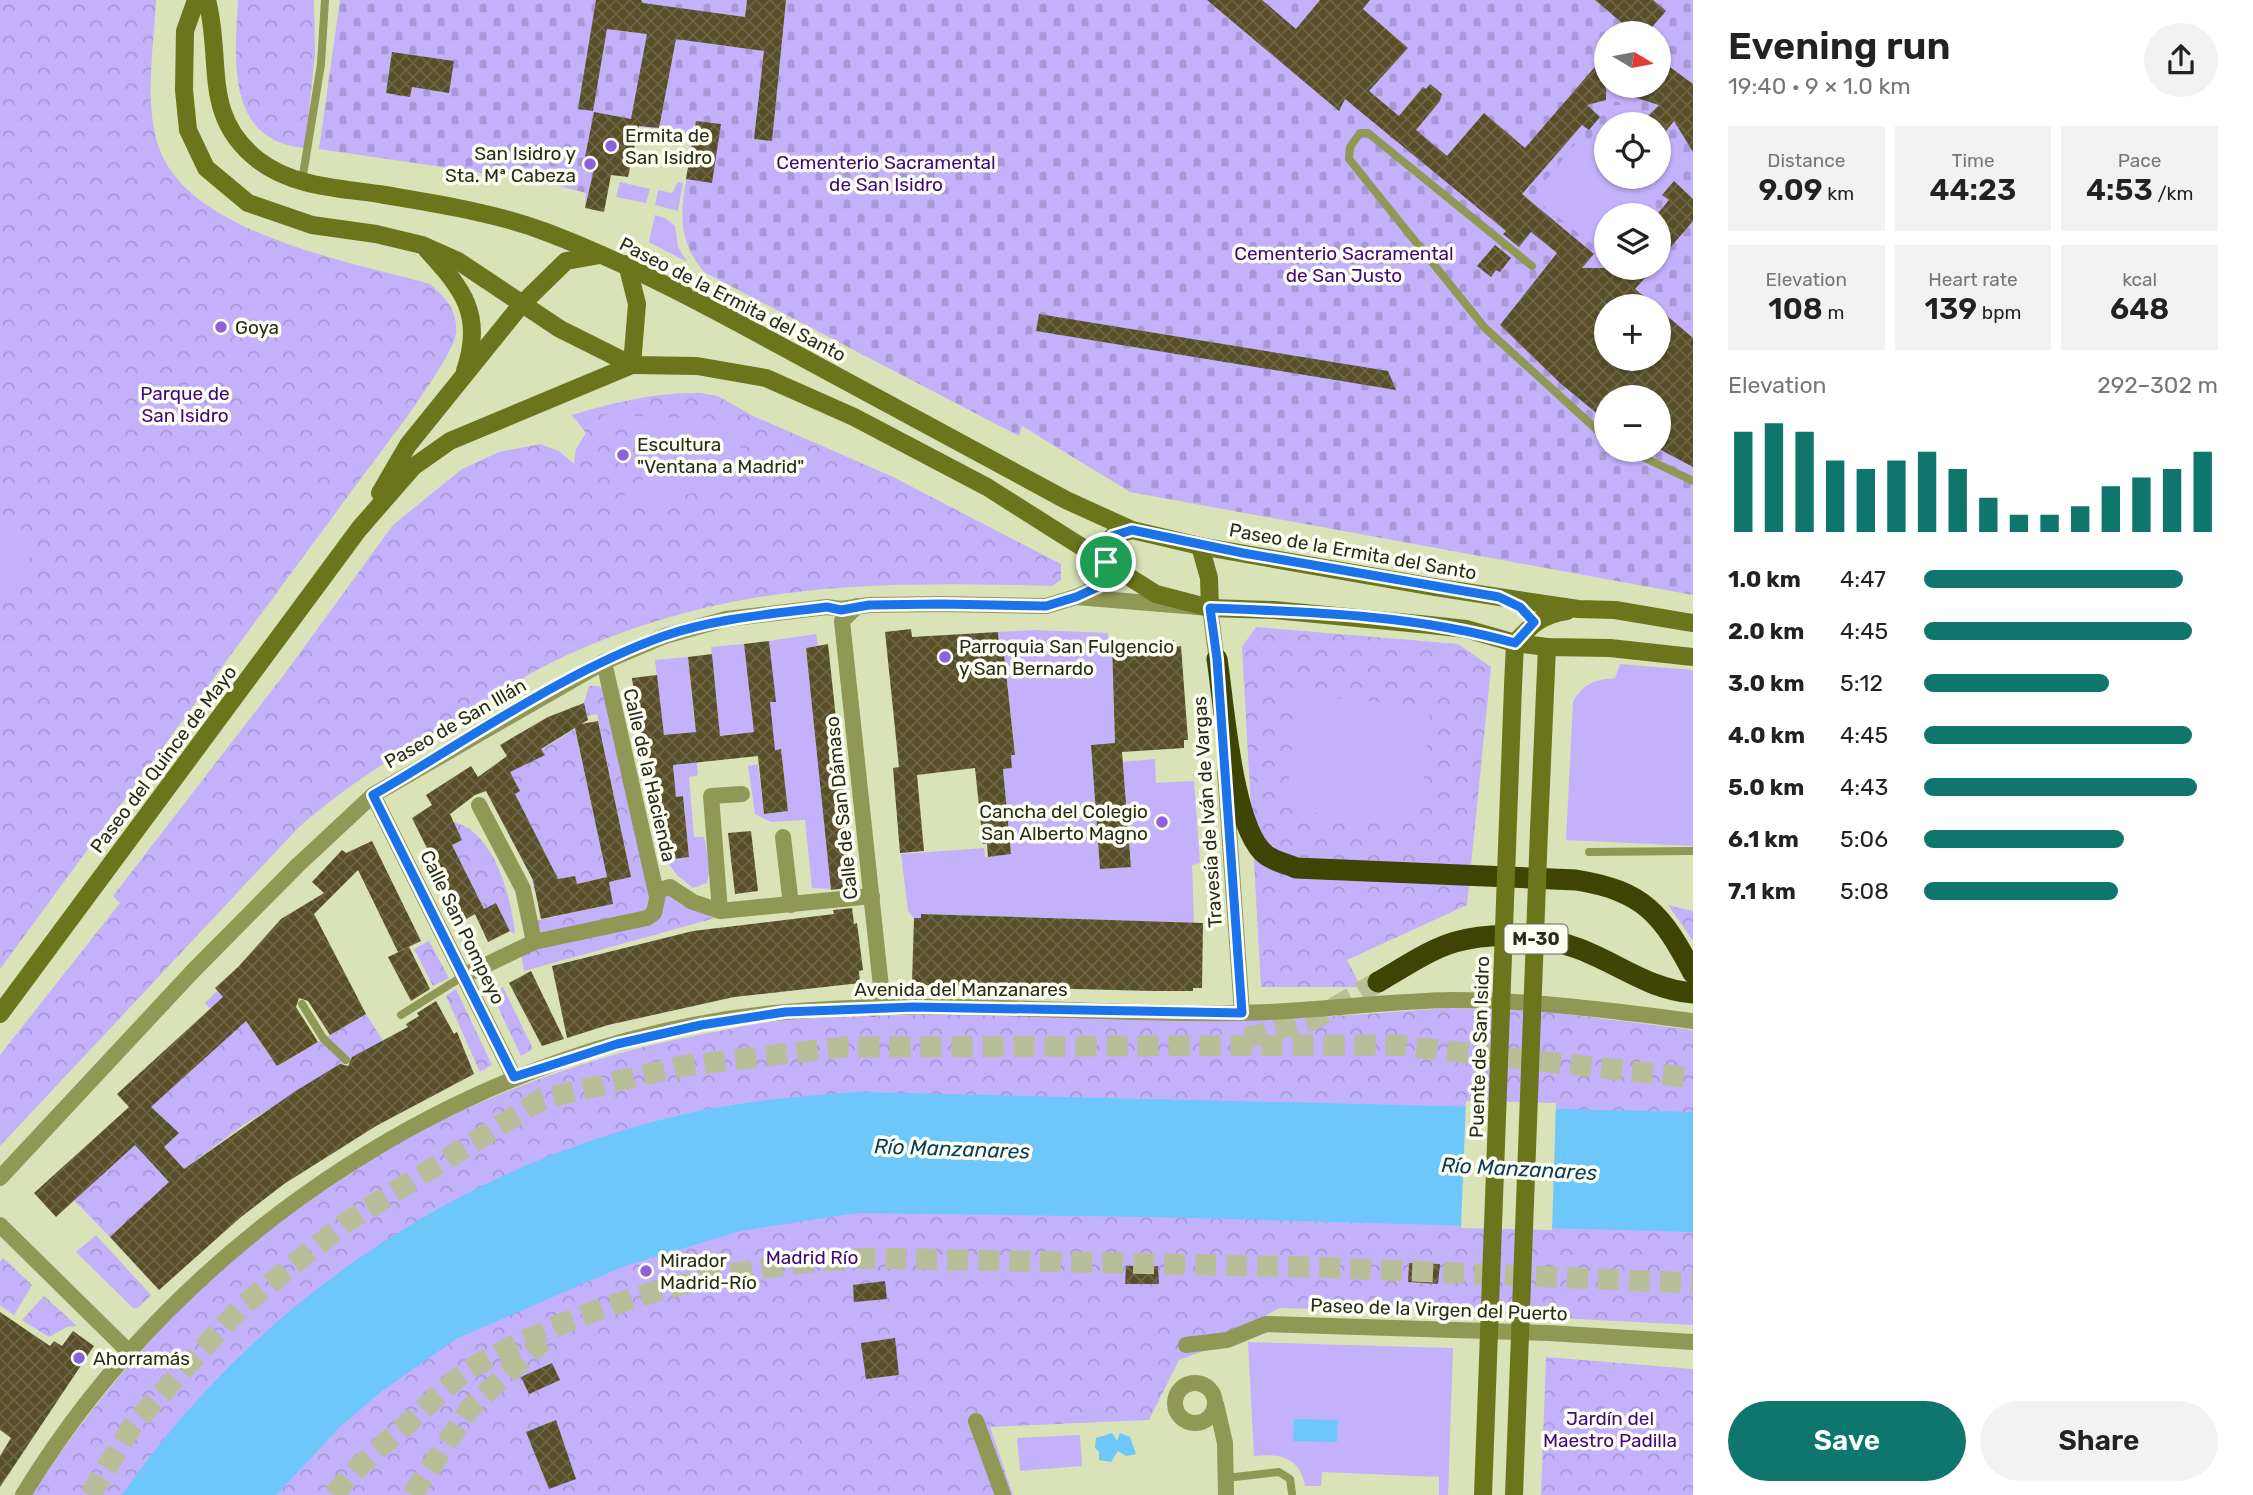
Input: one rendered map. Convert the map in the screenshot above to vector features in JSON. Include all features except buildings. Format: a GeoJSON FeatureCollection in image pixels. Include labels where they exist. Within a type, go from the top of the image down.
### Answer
{"type":"FeatureCollection","features":[{"type":"Feature","properties":{"kind":"highway"},"geometry":{"type":"LineString","coordinates":[[1217,659],[1238,796],[1249,833],[1266,855],[1296,869],[1597,883],[1630,894],[1654,912],[1677,943],[1693,973]]}},
{"type":"Feature","properties":{"kind":"highway","name":"M-30"},"geometry":{"type":"LineString","coordinates":[[1378,982],[1455,943],[1502,935],[1550,941],[1596,956],[1643,982],[1693,993]]}},
{"type":"Feature","properties":{"kind":"street"},"geometry":{"type":"LineString","coordinates":[[196,0],[185,31],[184,90],[188,130],[206,168],[248,202],[312,225],[376,234],[422,245],[458,261],[560,330],[632,365],[697,366],[766,377],[854,416],[987,486],[1156,594],[1210,608],[1274,610],[1430,625],[1466,629],[1515,643],[1547,647],[1610,648],[1693,657]]}},
{"type":"Feature","properties":{"kind":"street","name":"Paseo de la Ermita del Santo"},"geometry":{"type":"LineString","coordinates":[[207,0],[214,27],[216,97],[235,139],[260,162],[302,181],[513,221],[627,264],[1066,500],[1132,530],[1200,546],[1499,597],[1578,609],[1615,610],[1693,623]]}},
{"type":"Feature","properties":{"kind":"street"},"geometry":{"type":"LineString","coordinates":[[422,245],[459,284],[471,317],[470,356],[462,378]]}},
{"type":"Feature","properties":{"kind":"street","name":"Paseo del Quince de Mayo"},"geometry":{"type":"LineString","coordinates":[[359,529],[408,445],[521,305],[566,261],[600,255]]}},
{"type":"Feature","properties":{"kind":"street"},"geometry":{"type":"LineString","coordinates":[[627,264],[637,304],[632,365]]}},
{"type":"Feature","properties":{"kind":"street","name":"Paseo del Quince de Mayo"},"geometry":{"type":"LineString","coordinates":[[0,1014],[359,529],[413,467],[450,441],[632,365]]}},
{"type":"Feature","properties":{"kind":"street"},"geometry":{"type":"LineString","coordinates":[[1106,562],[1107,545],[1112,536],[1132,530]]}},
{"type":"Feature","properties":{"kind":"street","name":"Paseo de la Ermita del Santo"},"geometry":{"type":"LineString","coordinates":[[1200,546],[1209,578],[1210,608]]}},
{"type":"Feature","properties":{"kind":"street","name":"Paseo de San Illán"},"geometry":{"type":"LineString","coordinates":[[0,1178],[193,971],[298,865],[373,795],[604,662],[665,636],[726,619],[827,607],[841,610],[857,606],[1040,606],[1076,597],[1098,587],[1106,562]]}},
{"type":"Feature","properties":{"kind":"street","name":"Paseo de San Illán"},"geometry":{"type":"LineString","coordinates":[[1076,597],[1210,608]]}},
{"type":"Feature","properties":{"kind":"street","name":"Paseo de la Ermita del Santo"},"geometry":{"type":"LineString","coordinates":[[1499,597],[1520,607],[1534,622],[1547,647]]}},
{"type":"Feature","properties":{"kind":"street"},"geometry":{"type":"LineString","coordinates":[[827,607],[837,613],[842,621],[857,606]]}},
{"type":"Feature","properties":{"kind":"street","name":"Travesía de Iván de Vargas"},"geometry":{"type":"LineString","coordinates":[[1210,608],[1217,659],[1242,1013]]}},
{"type":"Feature","properties":{"kind":"street","name":"Paseo de la Ermita del Santo"},"geometry":{"type":"LineString","coordinates":[[1515,643],[1534,622],[1552,613],[1578,609]]}},
{"type":"Feature","properties":{"kind":"street","name":"Calle de San Dámaso"},"geometry":{"type":"LineString","coordinates":[[842,621],[881,987],[880,999],[873,1009]]}},
{"type":"Feature","properties":{"kind":"street","name":"Puente de San Isidro"},"geometry":{"type":"LineString","coordinates":[[1483,1495],[1515,643]]}},
{"type":"Feature","properties":{"kind":"street"},"geometry":{"type":"LineString","coordinates":[[1514,1495],[1547,647]]}},
{"type":"Feature","properties":{"kind":"street","name":"Calle de la Hacienda"},"geometry":{"type":"LineString","coordinates":[[604,662],[657,897]]}},
{"type":"Feature","properties":{"kind":"street"},"geometry":{"type":"LineString","coordinates":[[720,911],[711,796],[742,794]]}},
{"type":"Feature","properties":{"kind":"street","name":"Calle San Pompeyo"},"geometry":{"type":"LineString","coordinates":[[373,795],[514,1077]]}},
{"type":"Feature","properties":{"kind":"street"},"geometry":{"type":"LineString","coordinates":[[479,805],[523,889],[534,942]]}},
{"type":"Feature","properties":{"kind":"street"},"geometry":{"type":"LineString","coordinates":[[783,837],[791,905]]}},
{"type":"Feature","properties":{"kind":"street","name":"Calle de la Hacienda"},"geometry":{"type":"LineString","coordinates":[[657,897],[659,890],[670,887],[693,902],[720,911],[872,896]]}},
{"type":"Feature","properties":{"kind":"street"},"geometry":{"type":"LineString","coordinates":[[465,975],[534,942],[647,918],[654,913],[657,897]]}},
{"type":"Feature","properties":{"kind":"street","name":"Avenida del Manzanares"},"geometry":{"type":"LineString","coordinates":[[23,1495],[77,1418],[129,1352],[205,1275],[264,1225],[361,1156],[442,1111],[514,1077],[617,1044],[701,1025],[785,1012],[873,1009],[1242,1013],[1454,1000],[1608,1010],[1693,1021]]}},
{"type":"Feature","properties":{"kind":"street"},"geometry":{"type":"LineString","coordinates":[[0,1225],[129,1352]]}},
{"type":"Feature","properties":{"kind":"street","name":"Paseo de la Virgen del Puerto"},"geometry":{"type":"LineString","coordinates":[[1186,1345],[1227,1340],[1266,1324],[1549,1333],[1693,1342]]}},
{"type":"Feature","properties":{"kind":"street"},"geometry":{"type":"LineString","coordinates":[[1225,1443],[1178,1413],[1175,1400],[1181,1388],[1199,1382],[1211,1389],[1225,1443],[1226,1495]]}},
{"type":"Feature","properties":{"kind":"street"},"geometry":{"type":"LineString","coordinates":[[1194,1423],[1201,1423],[1212,1415],[1216,1401]]}},
{"type":"Feature","properties":{"kind":"street"},"geometry":{"type":"LineString","coordinates":[[976,1421],[1003,1495]]}},
{"type":"Feature","properties":{"kind":"lane"},"geometry":{"type":"LineString","coordinates":[[302,181],[321,64],[325,0]]}},
{"type":"Feature","properties":{"kind":"lane"},"geometry":{"type":"LineString","coordinates":[[1532,266],[1368,133],[1360,133],[1356,137],[1349,159],[1485,328],[1594,427]]}},
{"type":"Feature","properties":{"kind":"lane"},"geometry":{"type":"LineString","coordinates":[[1653,462],[1693,481]]}},
{"type":"Feature","properties":{"kind":"lane"},"geometry":{"type":"LineString","coordinates":[[1589,852],[1693,851]]}},
{"type":"Feature","properties":{"kind":"lane"},"geometry":{"type":"LineString","coordinates":[[401,1015],[465,975]]}},
{"type":"Feature","properties":{"kind":"lane"},"geometry":{"type":"LineString","coordinates":[[302,1004],[323,1038],[346,1060]]}},
{"type":"Feature","properties":{"kind":"lane"},"geometry":{"type":"LineString","coordinates":[[1226,1478],[1279,1472],[1290,1479],[1292,1493]]}},
{"type":"Feature","properties":{"kind":"green space","name":"Parque de San Isidro"},"geometry":{"type":"Polygon","coordinates":[[[0,0],[156,0],[151,104],[156,138],[171,171],[197,198],[231,220],[271,238],[314,253],[430,284],[450,306],[455,318],[456,333],[441,366],[409,414],[0,969],[0,0]]]}},
{"type":"Feature","properties":{"kind":"green space"},"geometry":{"type":"Polygon","coordinates":[[[238,0],[314,0],[315,54],[305,148],[279,142],[260,130],[248,114],[240,93],[237,70],[238,0]]]}},
{"type":"Feature","properties":{"kind":"green space","name":"Cementerio Sacramental de San Justo"},"geometry":{"type":"Polygon","coordinates":[[[340,0],[1693,0],[1693,595],[1130,492],[1022,426],[1019,436],[704,272],[692,255],[683,223],[684,191],[692,137],[639,126],[594,169],[585,208],[586,193],[544,182],[319,149],[340,0]]]}},
{"type":"Feature","properties":{"kind":"green space"},"geometry":{"type":"Polygon","coordinates":[[[1615,105],[1627,105],[1641,110],[1607,112],[1606,109],[1615,105]]]}},
{"type":"Feature","properties":{"kind":"green space"},"geometry":{"type":"Polygon","coordinates":[[[1594,135],[1594,189],[1657,189],[1652,195],[1656,203],[1594,203],[1594,246],[1532,197],[1580,138],[1589,140],[1594,135]]]}},
{"type":"Feature","properties":{"kind":"green space"},"geometry":{"type":"Polygon","coordinates":[[[1675,138],[1681,151],[1680,173],[1671,171],[1671,141],[1675,138]]]}},
{"type":"Feature","properties":{"kind":"green space"},"geometry":{"type":"Polygon","coordinates":[[[620,182],[650,189],[646,203],[616,197],[620,182]]]}},
{"type":"Feature","properties":{"kind":"green space"},"geometry":{"type":"Polygon","coordinates":[[[678,182],[683,183],[678,211],[655,205],[658,190],[672,193],[678,182]]]}},
{"type":"Feature","properties":{"kind":"green space"},"geometry":{"type":"Polygon","coordinates":[[[655,215],[665,218],[675,226],[678,247],[687,262],[649,242],[655,215]]]}},
{"type":"Feature","properties":{"kind":"green space"},"geometry":{"type":"Polygon","coordinates":[[[700,393],[718,396],[751,415],[891,476],[1061,564],[1061,580],[1052,586],[863,586],[745,600],[686,613],[626,631],[537,670],[374,770],[298,828],[0,1146],[0,1055],[120,903],[113,896],[286,672],[393,525],[462,469],[499,452],[540,444],[559,451],[574,464],[576,449],[586,433],[572,415],[635,399],[700,393]]]}},
{"type":"Feature","properties":{"kind":"green space"},"geometry":{"type":"Polygon","coordinates":[[[603,415],[712,419],[733,431],[740,444],[742,458],[737,469],[718,489],[613,506],[614,499],[631,492],[642,481],[648,468],[649,455],[645,442],[636,432],[623,425],[606,424],[603,415]]]}},
{"type":"Feature","properties":{"kind":"green space"},"geometry":{"type":"Polygon","coordinates":[[[0,520],[16,524],[24,532],[30,552],[22,571],[13,578],[0,581],[0,520]]]}},
{"type":"Feature","properties":{"kind":"green space"},"geometry":{"type":"Polygon","coordinates":[[[1256,627],[1458,644],[1491,667],[1467,905],[1347,960],[1361,987],[1261,987],[1242,647],[1256,627]]]}},
{"type":"Feature","properties":{"kind":"green space"},"geometry":{"type":"Polygon","coordinates":[[[1034,630],[1108,633],[1109,644],[1112,644],[1115,743],[1091,746],[1100,869],[1131,866],[1123,762],[1155,759],[1156,783],[1194,781],[1200,863],[1192,865],[1194,923],[922,914],[921,918],[914,918],[908,911],[901,854],[984,848],[985,857],[1011,854],[1003,769],[1012,768],[1011,755],[1015,754],[1003,646],[999,646],[998,632],[1034,630]]]}},
{"type":"Feature","properties":{"kind":"green space"},"geometry":{"type":"Polygon","coordinates":[[[816,634],[818,646],[806,648],[831,889],[812,888],[805,820],[771,822],[755,814],[748,766],[758,764],[764,814],[788,811],[781,749],[757,752],[754,732],[694,739],[698,775],[689,777],[694,837],[704,837],[710,869],[707,883],[693,888],[677,875],[666,860],[689,857],[683,796],[676,797],[670,735],[664,735],[655,660],[688,657],[694,718],[718,716],[711,647],[744,644],[751,704],[775,702],[769,641],[816,634]]]}},
{"type":"Feature","properties":{"kind":"green space"},"geometry":{"type":"Polygon","coordinates":[[[1620,664],[1693,670],[1693,846],[1566,840],[1573,702],[1590,684],[1615,678],[1620,664]]]}},
{"type":"Feature","properties":{"kind":"green space"},"geometry":{"type":"Polygon","coordinates":[[[589,686],[598,686],[604,690],[652,903],[645,913],[538,935],[535,921],[613,904],[609,882],[631,877],[597,714],[587,716],[584,703],[589,686]]]}},
{"type":"Feature","properties":{"kind":"green space"},"geometry":{"type":"Polygon","coordinates":[[[1297,695],[1430,706],[1421,809],[1408,807],[1406,821],[1298,811],[1299,797],[1287,797],[1297,695]]]}},
{"type":"Feature","properties":{"kind":"green space"},"geometry":{"type":"Polygon","coordinates":[[[575,729],[607,877],[577,884],[574,876],[565,878],[567,886],[535,893],[532,880],[553,870],[504,773],[575,729]]]}},
{"type":"Feature","properties":{"kind":"green space"},"geometry":{"type":"Polygon","coordinates":[[[447,821],[463,825],[488,848],[504,882],[515,934],[510,931],[496,903],[484,909],[452,845],[462,839],[447,821]]]}},
{"type":"Feature","properties":{"kind":"green space"},"geometry":{"type":"Polygon","coordinates":[[[665,893],[715,918],[524,971],[521,954],[536,948],[639,926],[665,893]]]}},
{"type":"Feature","properties":{"kind":"green space"},"geometry":{"type":"Polygon","coordinates":[[[1668,905],[1693,911],[1693,941],[1668,905]]]}},
{"type":"Feature","properties":{"kind":"green space"},"geometry":{"type":"Polygon","coordinates":[[[429,941],[449,978],[433,986],[414,949],[429,941]]]}},
{"type":"Feature","properties":{"kind":"green space"},"geometry":{"type":"Polygon","coordinates":[[[503,987],[533,1049],[521,1056],[492,994],[503,987]]]}},
{"type":"Feature","properties":{"kind":"green space"},"geometry":{"type":"Polygon","coordinates":[[[456,989],[492,1065],[480,1072],[446,996],[456,989]]]}},
{"type":"Feature","properties":{"kind":"green space"},"geometry":{"type":"Polygon","coordinates":[[[217,991],[248,1024],[277,1066],[366,1014],[383,1041],[243,1125],[184,1169],[110,1237],[74,1200],[138,1118],[232,1032],[205,1003],[217,991]]]}},
{"type":"Feature","properties":{"kind":"green space","name":"Madrid Río"},"geometry":{"type":"Polygon","coordinates":[[[1449,1008],[1542,1011],[1693,1030],[1693,1325],[1421,1311],[1279,1308],[1209,1349],[1179,1360],[1149,1420],[990,1427],[1013,1495],[30,1495],[84,1421],[142,1350],[205,1283],[274,1223],[323,1188],[426,1128],[536,1080],[651,1045],[779,1021],[901,1015],[1266,1019],[1449,1008]]]}},
{"type":"Feature","properties":{"kind":"green space"},"geometry":{"type":"Polygon","coordinates":[[[96,1235],[151,1295],[138,1308],[133,1308],[76,1252],[96,1235]]]}},
{"type":"Feature","properties":{"kind":"green space"},"geometry":{"type":"Polygon","coordinates":[[[3,1258],[32,1285],[14,1315],[0,1305],[0,1262],[3,1258]]]}},
{"type":"Feature","properties":{"kind":"green space"},"geometry":{"type":"Polygon","coordinates":[[[44,1296],[77,1326],[67,1327],[49,1337],[22,1320],[44,1296]]]}},
{"type":"Feature","properties":{"kind":"green space"},"geometry":{"type":"Polygon","coordinates":[[[1248,1342],[1453,1348],[1448,1495],[1439,1495],[1439,1477],[1322,1472],[1321,1486],[1305,1486],[1299,1469],[1288,1459],[1273,1455],[1254,1456],[1248,1342]]]}},
{"type":"Feature","properties":{"kind":"green space","name":"Jardín del Maestro Padilla"},"geometry":{"type":"Polygon","coordinates":[[[1546,1357],[1693,1369],[1693,1495],[1541,1495],[1546,1357]]]}},
{"type":"Feature","properties":{"kind":"green space"},"geometry":{"type":"Polygon","coordinates":[[[1080,1435],[1082,1466],[1020,1471],[1017,1438],[1080,1435]]]}},
{"type":"Feature","properties":{"kind":"water","name":"Río Manzanares"},"geometry":{"type":"Polygon","coordinates":[[[859,1092],[1693,1112],[1693,1232],[1156,1217],[857,1213],[740,1231],[622,1267],[456,1339],[382,1391],[339,1428],[276,1495],[122,1495],[175,1426],[234,1362],[298,1304],[368,1252],[442,1207],[520,1168],[601,1137],[685,1114],[728,1106],[859,1092]]]}},
{"type":"Feature","properties":{"kind":"water"},"geometry":{"type":"Polygon","coordinates":[[[1294,1419],[1338,1420],[1337,1442],[1293,1441],[1294,1419]]]}},
{"type":"Feature","properties":{"kind":"water"},"geometry":{"type":"Polygon","coordinates":[[[1112,1433],[1117,1441],[1120,1433],[1130,1437],[1136,1454],[1126,1456],[1118,1451],[1111,1462],[1099,1460],[1099,1452],[1095,1448],[1096,1438],[1112,1433]]]}},
{"type":"Feature","properties":{"kind":"pier"},"geometry":{"type":"Polygon","coordinates":[[[1466,1101],[1556,1103],[1552,1230],[1461,1228],[1466,1101]]]}},
{"type":"Feature","properties":{"kind":"tunnel"},"geometry":{"type":"LineString","coordinates":[[1246,1038],[1313,1020],[1378,982]]}},
{"type":"Feature","properties":{"kind":"tunnel"},"geometry":{"type":"LineString","coordinates":[[90,1495],[133,1425],[240,1308],[345,1223],[542,1099],[682,1066],[843,1047],[1395,1045],[1693,1078]]}},
{"type":"Feature","properties":{"kind":"tunnel"},"geometry":{"type":"LineString","coordinates":[[334,1495],[377,1450],[448,1386],[475,1366],[520,1342],[615,1304],[713,1278],[763,1268],[865,1258],[1315,1267],[1693,1283]]}},
{"type":"Feature","properties":{"kind":"tunnel"},"geometry":{"type":"LineString","coordinates":[[412,1495],[471,1407],[543,1341]]}},
{"type":"Feature","properties":{"kind":"place","name":"Ermita de San Isidro"},"geometry":{"type":"Point","coordinates":[611,146]}},
{"type":"Feature","properties":{"kind":"place","name":"San Isidro y Sta. Mª Cabeza"},"geometry":{"type":"Point","coordinates":[590,164]}},
{"type":"Feature","properties":{"kind":"place","name":"Goya"},"geometry":{"type":"Point","coordinates":[221,327]}},
{"type":"Feature","properties":{"kind":"place","name":"Escultura \"Ventana a Madrid\""},"geometry":{"type":"Point","coordinates":[623,455]}},
{"type":"Feature","properties":{"kind":"place","name":"Parroquia San Fulgencio y San Bernardo"},"geometry":{"type":"Point","coordinates":[945,657]}},
{"type":"Feature","properties":{"kind":"place","name":"Cancha del Colegio San Alberto Magno"},"geometry":{"type":"Point","coordinates":[1162,822]}},
{"type":"Feature","properties":{"kind":"place","name":"Mirador Madrid-Río"},"geometry":{"type":"Point","coordinates":[646,1271]}},
{"type":"Feature","properties":{"kind":"place","name":"Ahorramás"},"geometry":{"type":"Point","coordinates":[79,1358]}},
{"type":"Feature","properties":{"kind":"route"},"geometry":{"type":"LineString","coordinates":[[1132,530],[1200,546],[1499,597],[1520,607],[1534,622],[1515,643],[1466,629],[1274,610],[1210,608],[1217,659],[1242,1013],[914,1007],[785,1012],[701,1025],[617,1044],[514,1077],[373,795],[554,689],[604,662],[665,636],[726,619],[827,607],[841,610],[869,605],[1046,606],[1098,587],[1106,562],[1107,545],[1112,536],[1132,530]]}},
{"type":"Feature","properties":{"kind":"park label","name":"Cementerio Sacramental de San Isidro"},"geometry":{"type":"Point","coordinates":[886,173]}}]}
